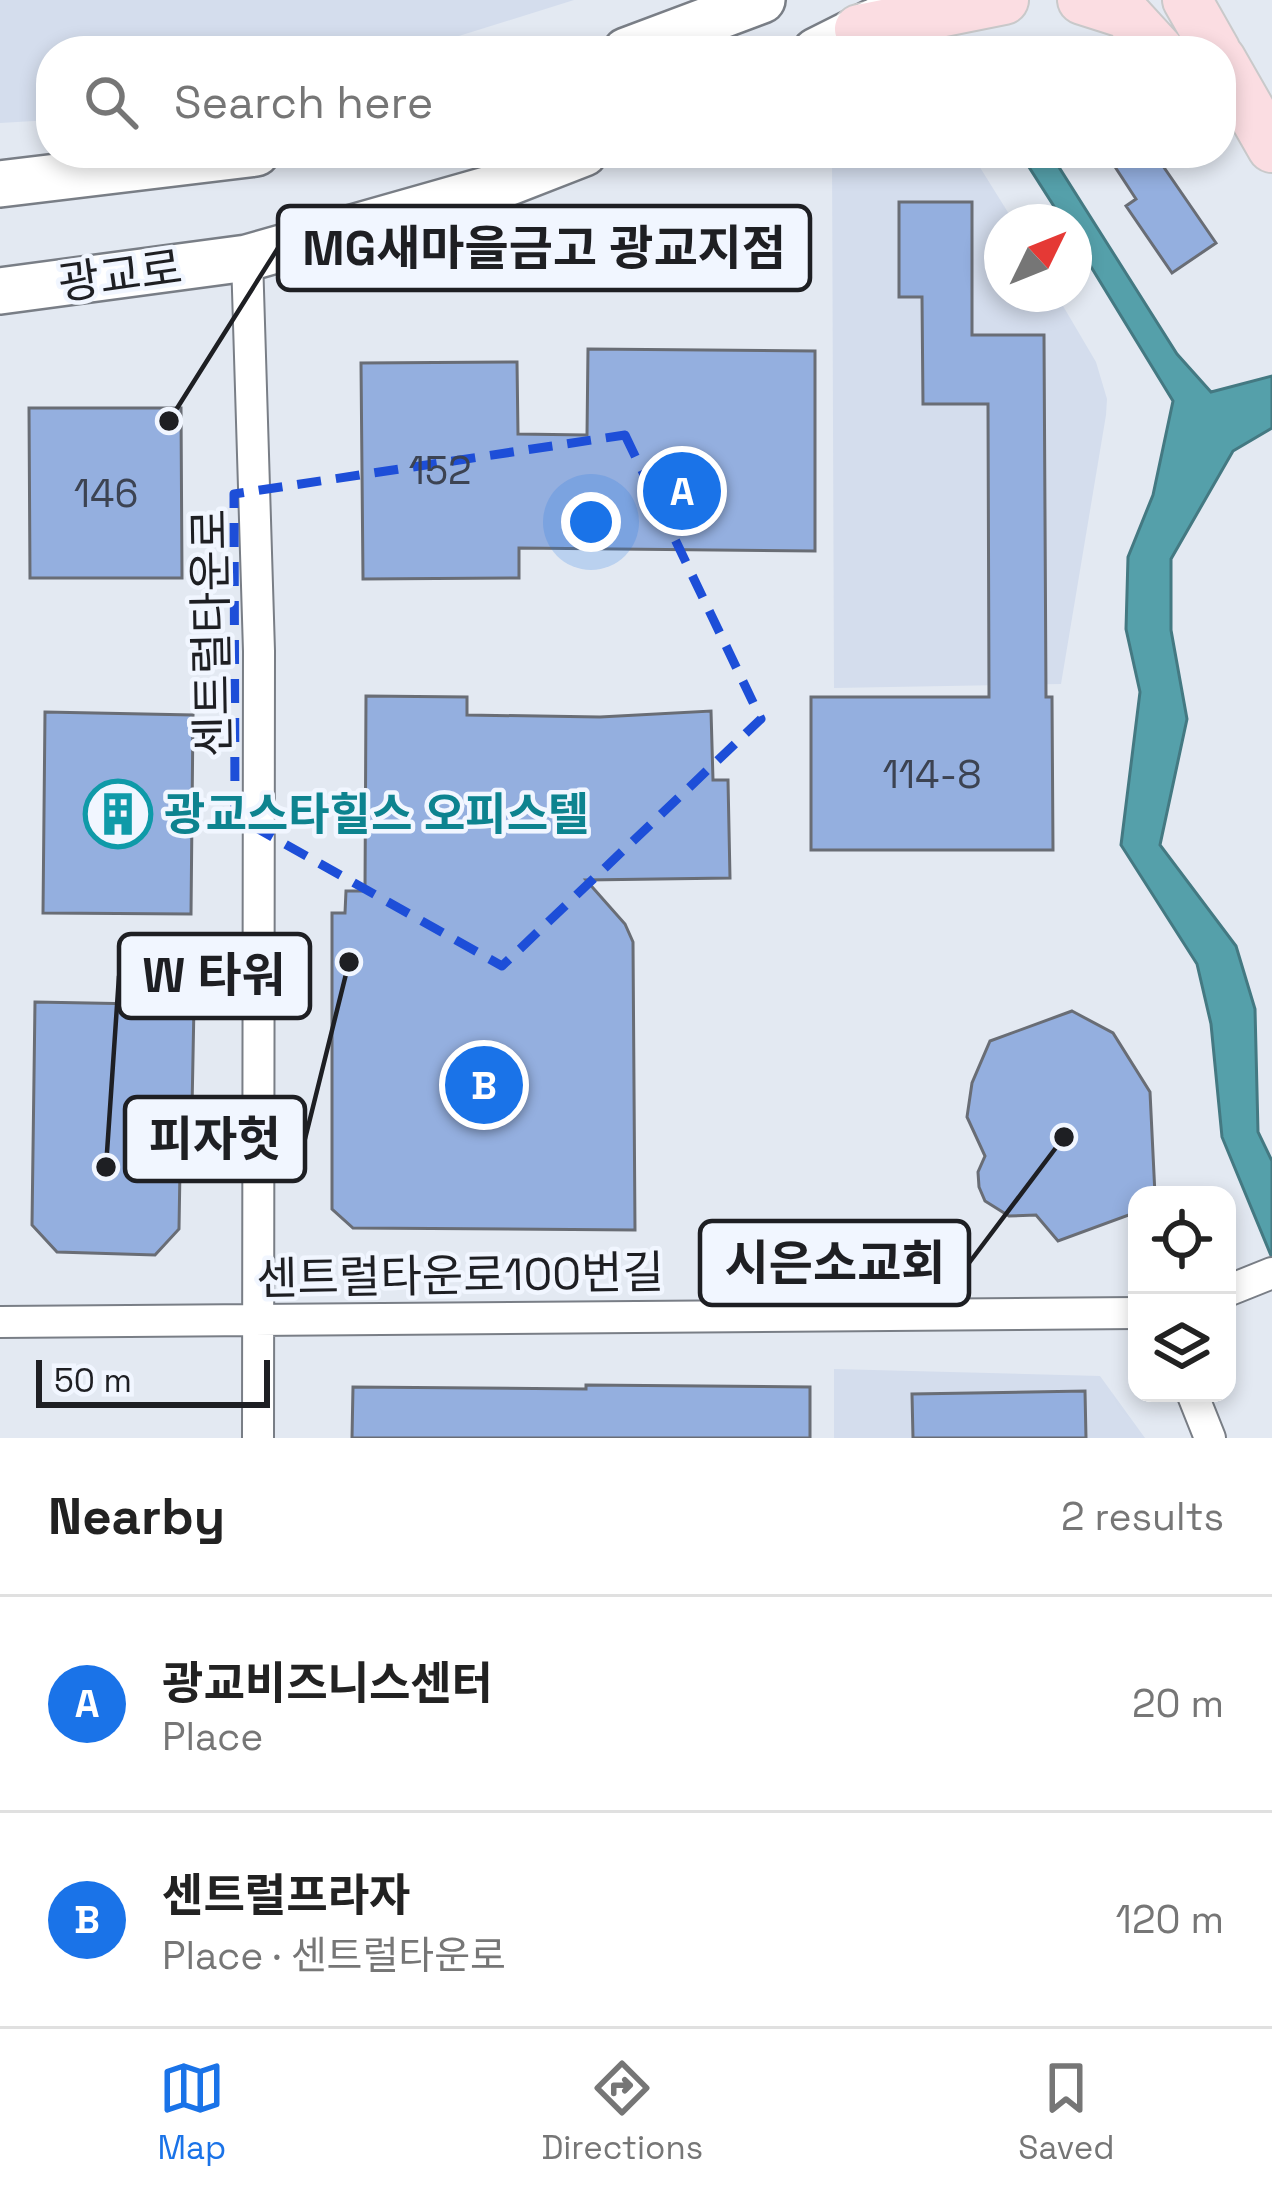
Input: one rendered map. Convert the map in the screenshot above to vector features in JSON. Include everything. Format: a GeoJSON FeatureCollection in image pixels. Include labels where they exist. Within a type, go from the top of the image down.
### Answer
{"type":"FeatureCollection","features":[{"type":"Feature","properties":{"kind":"main road"},"geometry":{"type":"LineString","coordinates":[[666,36],[762,0]]}},
{"type":"Feature","properties":{"kind":"main road"},"geometry":{"type":"LineString","coordinates":[[845,36],[918,0]]}},
{"type":"Feature","properties":{"kind":"main road"},"geometry":{"type":"LineString","coordinates":[[859,29],[1004,0]]}},
{"type":"Feature","properties":{"kind":"main road"},"geometry":{"type":"LineString","coordinates":[[1082,0],[1126,14],[1146,36]]}},
{"type":"Feature","properties":{"kind":"main road"},"geometry":{"type":"LineString","coordinates":[[1187,0],[1207,36]]}},
{"type":"Feature","properties":{"kind":"main road"},"geometry":{"type":"LineString","coordinates":[[1236,85],[1272,148]]}},
{"type":"Feature","properties":{"kind":"main road"},"geometry":{"type":"LineString","coordinates":[[1236,131],[1272,169]]}},
{"type":"Feature","properties":{"kind":"main road"},"geometry":{"type":"LineString","coordinates":[[0,184],[132,168]]}},
{"type":"Feature","properties":{"kind":"main road","name":"광교로"},"geometry":{"type":"LineString","coordinates":[[0,291],[247,258],[496,188],[546,168]]}},
{"type":"Feature","properties":{"kind":"street","name":"센트럴타운로"},"geometry":{"type":"LineString","coordinates":[[247,258],[259,651],[258,1438]]}},
{"type":"Feature","properties":{"kind":"street","name":"센트럴타운로100번길"},"geometry":{"type":"LineString","coordinates":[[0,1322],[1128,1313]]}},
{"type":"Feature","properties":{"kind":"street"},"geometry":{"type":"LineString","coordinates":[[1196,1402],[1210,1438]]}},
{"type":"Feature","properties":{"kind":"highlighted area"},"geometry":{"type":"Polygon","coordinates":[[[625,435],[761,719],[502,966],[235,816],[234,494],[625,435]]]}},
{"type":"Feature","properties":{"kind":"shaded area"},"geometry":{"type":"Polygon","coordinates":[[[0,0],[574,0],[459,36],[36,36],[36,121],[0,123],[0,0]]]}},
{"type":"Feature","properties":{"kind":"shaded area"},"geometry":{"type":"Polygon","coordinates":[[[832,168],[980,168],[1003,204],[984,204],[984,312],[1067,312],[1096,362],[1107,399],[1106,415],[1061,684],[834,688],[832,168]]]}},
{"type":"Feature","properties":{"kind":"shaded area"},"geometry":{"type":"Polygon","coordinates":[[[834,1369],[1100,1376],[1145,1438],[834,1438],[834,1369]]]}},
{"type":"Feature","properties":{"kind":"water"},"geometry":{"type":"Polygon","coordinates":[[[1030,168],[1059,168],[1082,204],[1053,204],[1030,168]]]}},
{"type":"Feature","properties":{"kind":"water"},"geometry":{"type":"Polygon","coordinates":[[[1092,219],[1177,354],[1211,392],[1272,376],[1272,428],[1233,451],[1171,559],[1171,630],[1187,719],[1160,845],[1236,946],[1255,1009],[1258,1132],[1272,1161],[1272,1258],[1222,1137],[1211,1024],[1197,964],[1121,845],[1140,692],[1126,629],[1128,557],[1153,495],[1173,401],[1092,268],[1092,219]]]}},
{"type":"Feature","properties":{"kind":"building"},"geometry":{"type":"Polygon","coordinates":[[[1116,168],[1164,168],[1216,243],[1172,273],[1126,206],[1136,199],[1116,168]]]}},
{"type":"Feature","properties":{"kind":"building"},"geometry":{"type":"Polygon","coordinates":[[[899,202],[972,202],[972,335],[1044,335],[1046,697],[1052,697],[1053,850],[811,850],[811,697],[989,697],[988,404],[923,404],[922,297],[899,297],[899,202]]]}},
{"type":"Feature","properties":{"kind":"building"},"geometry":{"type":"Polygon","coordinates":[[[588,349],[815,351],[815,551],[519,548],[519,578],[363,579],[361,363],[517,362],[518,434],[587,435],[588,349]]]}},
{"type":"Feature","properties":{"kind":"building"},"geometry":{"type":"Polygon","coordinates":[[[29,408],[181,408],[182,578],[30,578],[29,408]]]}},
{"type":"Feature","properties":{"kind":"building"},"geometry":{"type":"Polygon","coordinates":[[[366,696],[467,697],[467,715],[600,717],[711,711],[713,780],[728,780],[730,878],[586,880],[625,924],[633,942],[635,1230],[353,1228],[332,1209],[332,913],[345,913],[346,891],[365,891],[366,696]]]}},
{"type":"Feature","properties":{"kind":"building","name":"광교스타힐스 오피스텔"},"geometry":{"type":"Polygon","coordinates":[[[45,712],[193,715],[191,914],[43,913],[45,712]]]}},
{"type":"Feature","properties":{"kind":"building"},"geometry":{"type":"Polygon","coordinates":[[[35,1002],[194,1005],[192,1109],[181,1109],[179,1229],[155,1255],[57,1252],[32,1225],[35,1002]]]}},
{"type":"Feature","properties":{"kind":"building"},"geometry":{"type":"Polygon","coordinates":[[[1072,1011],[1113,1033],[1150,1092],[1155,1186],[1128,1186],[1128,1215],[1058,1241],[1036,1215],[1009,1216],[985,1201],[978,1172],[985,1156],[967,1117],[972,1083],[990,1041],[1072,1011]]]}},
{"type":"Feature","properties":{"kind":"building"},"geometry":{"type":"Polygon","coordinates":[[[586,1385],[810,1387],[810,1438],[352,1438],[353,1387],[586,1389],[586,1385]]]}},
{"type":"Feature","properties":{"kind":"building"},"geometry":{"type":"Polygon","coordinates":[[[1085,1391],[1086,1438],[913,1438],[912,1394],[1085,1391]]]}},
{"type":"Feature","properties":{"kind":"place","name":"MG새마을금고 광교지점"},"geometry":{"type":"Point","coordinates":[169,421]}},
{"type":"Feature","properties":{"kind":"place","name":"광교비즈니스센터"},"geometry":{"type":"Point","coordinates":[682,491]}},
{"type":"Feature","properties":{"kind":"place","name":"광교스타힐스 오피스텔"},"geometry":{"type":"Point","coordinates":[118,814]}},
{"type":"Feature","properties":{"kind":"place","name":"피자헛"},"geometry":{"type":"Point","coordinates":[349,962]}},
{"type":"Feature","properties":{"kind":"place","name":"센트럴프라자"},"geometry":{"type":"Point","coordinates":[484,1085]}},
{"type":"Feature","properties":{"kind":"place","name":"시은소교회"},"geometry":{"type":"Point","coordinates":[1064,1137]}},
{"type":"Feature","properties":{"kind":"place","name":"W 타워"},"geometry":{"type":"Point","coordinates":[106,1167]}}]}
